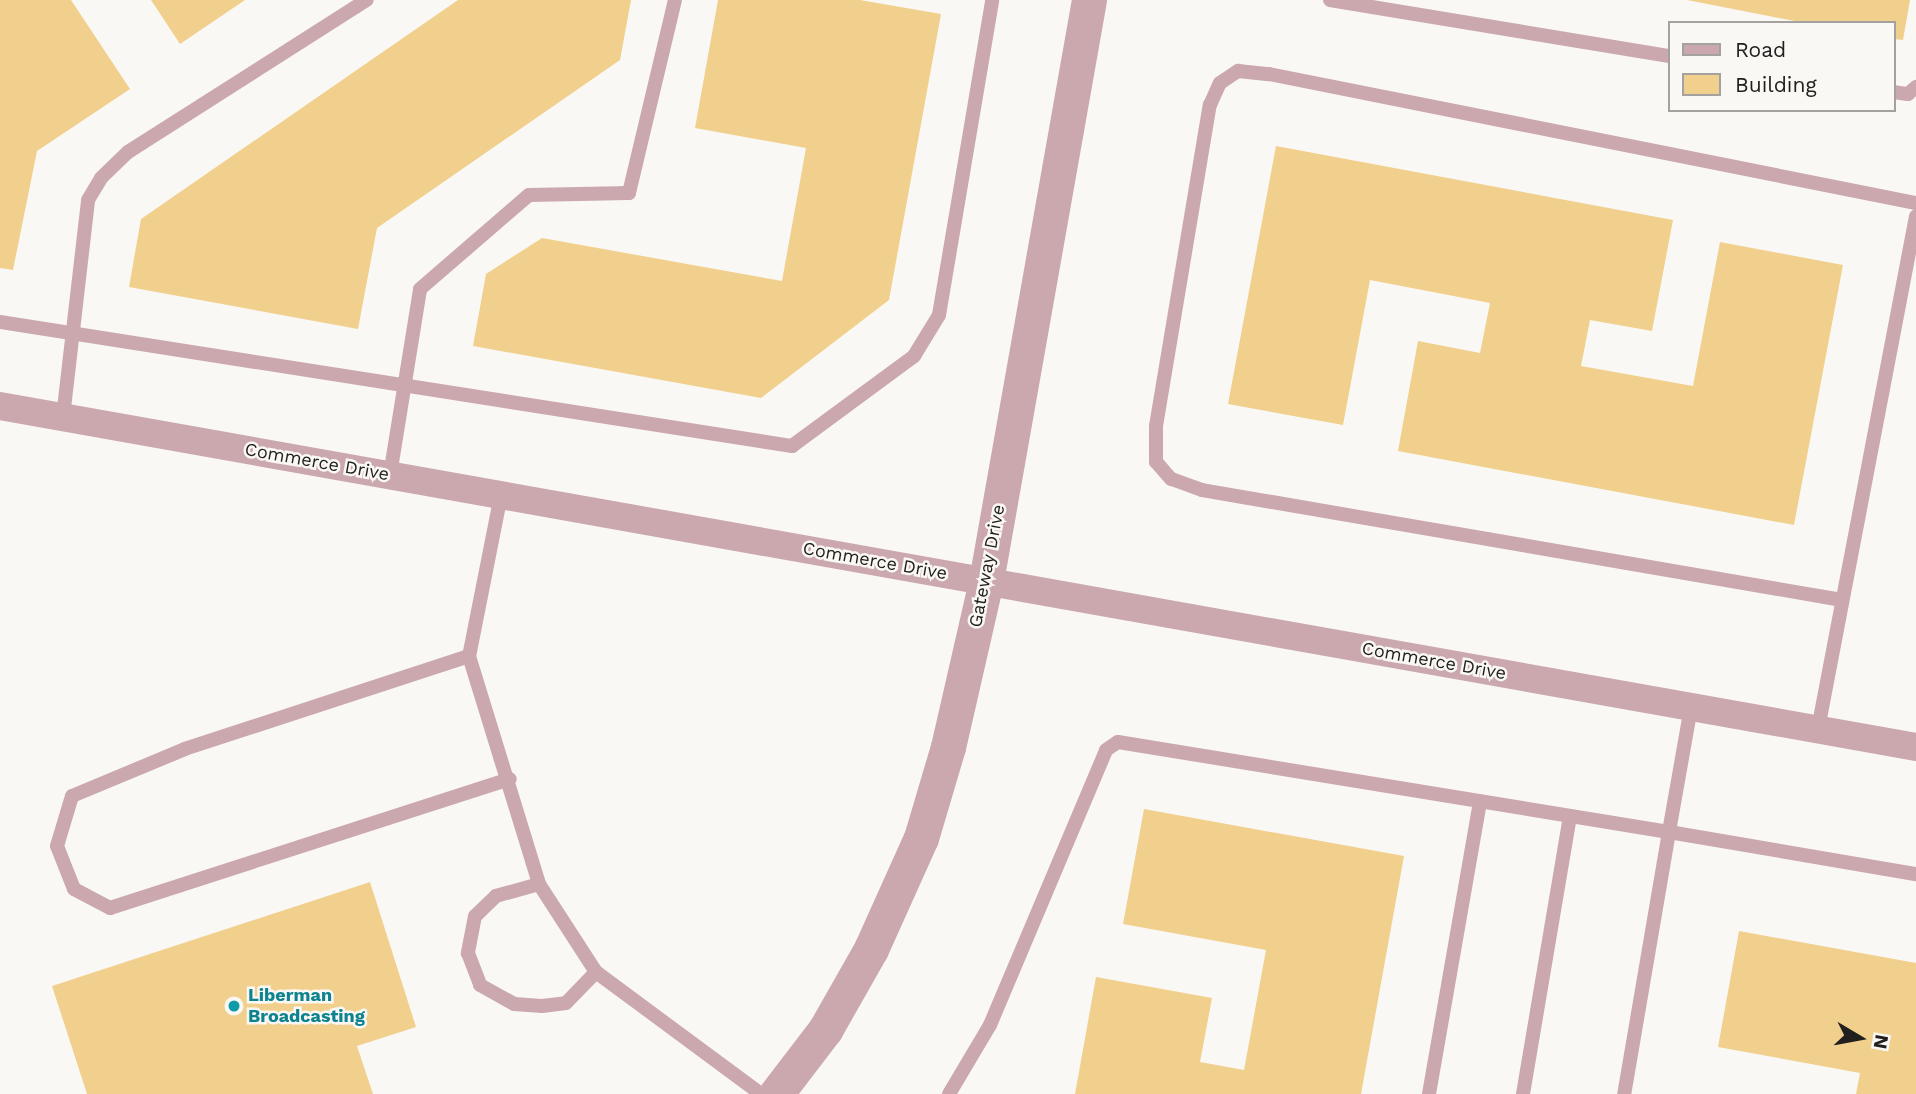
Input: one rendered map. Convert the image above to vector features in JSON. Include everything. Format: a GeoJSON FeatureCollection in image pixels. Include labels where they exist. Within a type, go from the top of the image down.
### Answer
{"type":"FeatureCollection","features":[{"type":"Feature","properties":{"kind":"street","name":"Gateway Drive"},"geometry":{"type":"LineString","coordinates":[[776,1094],[858,972],[921,838],[986,581],[1089,0]]}},
{"type":"Feature","properties":{"kind":"street","name":"Commerce Drive"},"geometry":{"type":"LineString","coordinates":[[0,405],[1916,747]]}},
{"type":"Feature","properties":{"kind":"lane"},"geometry":{"type":"LineString","coordinates":[[63,417],[88,200],[101,178],[128,152],[367,0]]}},
{"type":"Feature","properties":{"kind":"lane"},"geometry":{"type":"LineString","coordinates":[[390,475],[420,289],[529,194],[629,192],[676,0]]}},
{"type":"Feature","properties":{"kind":"lane"},"geometry":{"type":"LineString","coordinates":[[0,322],[72,337],[792,446],[914,356],[939,315],[992,0]]}},
{"type":"Feature","properties":{"kind":"lane"},"geometry":{"type":"LineString","coordinates":[[1330,0],[1668,56]]}},
{"type":"Feature","properties":{"kind":"lane"},"geometry":{"type":"LineString","coordinates":[[1842,600],[1202,490],[1171,479],[1156,462],[1156,426],[1210,105],[1220,83],[1238,71],[1269,74],[1916,203]]}},
{"type":"Feature","properties":{"kind":"lane"},"geometry":{"type":"LineString","coordinates":[[1895,92],[1908,94],[1916,87]]}},
{"type":"Feature","properties":{"kind":"lane"},"geometry":{"type":"LineString","coordinates":[[1818,729],[1916,216]]}},
{"type":"Feature","properties":{"kind":"lane"},"geometry":{"type":"LineString","coordinates":[[501,495],[469,656],[510,779],[539,884],[596,972],[761,1094]]}},
{"type":"Feature","properties":{"kind":"lane"},"geometry":{"type":"LineString","coordinates":[[469,656],[185,749],[72,796],[57,846],[74,889],[110,908],[510,779]]}},
{"type":"Feature","properties":{"kind":"lane"},"geometry":{"type":"LineString","coordinates":[[1624,1094],[1691,706]]}},
{"type":"Feature","properties":{"kind":"lane"},"geometry":{"type":"LineString","coordinates":[[949,1094],[990,1026],[1106,750],[1118,742],[1916,874]]}},
{"type":"Feature","properties":{"kind":"lane"},"geometry":{"type":"LineString","coordinates":[[1429,1094],[1480,801]]}},
{"type":"Feature","properties":{"kind":"lane"},"geometry":{"type":"LineString","coordinates":[[1523,1094],[1570,816]]}},
{"type":"Feature","properties":{"kind":"lane"},"geometry":{"type":"LineString","coordinates":[[539,884],[496,896],[475,916],[468,953],[480,985],[514,1004],[542,1006],[566,1003],[596,972]]}},
{"type":"Feature","properties":{"kind":"building"},"geometry":{"type":"Polygon","coordinates":[[[0,0],[71,0],[130,89],[37,151],[13,270],[0,268],[0,0]]]}},
{"type":"Feature","properties":{"kind":"building"},"geometry":{"type":"Polygon","coordinates":[[[151,0],[245,0],[180,44],[151,0]]]}},
{"type":"Feature","properties":{"kind":"building"},"geometry":{"type":"Polygon","coordinates":[[[458,0],[631,0],[620,60],[377,228],[358,329],[129,287],[141,219],[458,0]]]}},
{"type":"Feature","properties":{"kind":"building"},"geometry":{"type":"Polygon","coordinates":[[[718,0],[860,0],[941,14],[889,300],[761,398],[473,346],[486,274],[542,238],[782,281],[806,148],[695,128],[718,0]]]}},
{"type":"Feature","properties":{"kind":"building"},"geometry":{"type":"Polygon","coordinates":[[[1687,0],[1910,0],[1903,40],[1895,39],[1895,21],[1795,21],[1687,0]]]}},
{"type":"Feature","properties":{"kind":"building"},"geometry":{"type":"Polygon","coordinates":[[[1276,146],[1673,220],[1652,331],[1590,320],[1581,366],[1693,386],[1720,242],[1843,265],[1794,525],[1398,451],[1418,341],[1480,353],[1490,303],[1370,280],[1343,425],[1228,404],[1276,146]]]}},
{"type":"Feature","properties":{"kind":"building"},"geometry":{"type":"Polygon","coordinates":[[[1144,809],[1404,856],[1361,1094],[1075,1094],[1096,977],[1212,998],[1200,1062],[1244,1070],[1266,950],[1123,924],[1144,809]]]}},
{"type":"Feature","properties":{"kind":"building","name":"Liberman Broadcasting"},"geometry":{"type":"Polygon","coordinates":[[[370,882],[416,1027],[357,1046],[373,1094],[87,1094],[52,986],[370,882]]]}},
{"type":"Feature","properties":{"kind":"building"},"geometry":{"type":"Polygon","coordinates":[[[1739,931],[1916,963],[1916,1094],[1856,1094],[1860,1073],[1718,1047],[1739,931]]]}},
{"type":"Feature","properties":{"kind":"place","name":"Liberman Broadcasting"},"geometry":{"type":"Point","coordinates":[234,1006]}}]}
